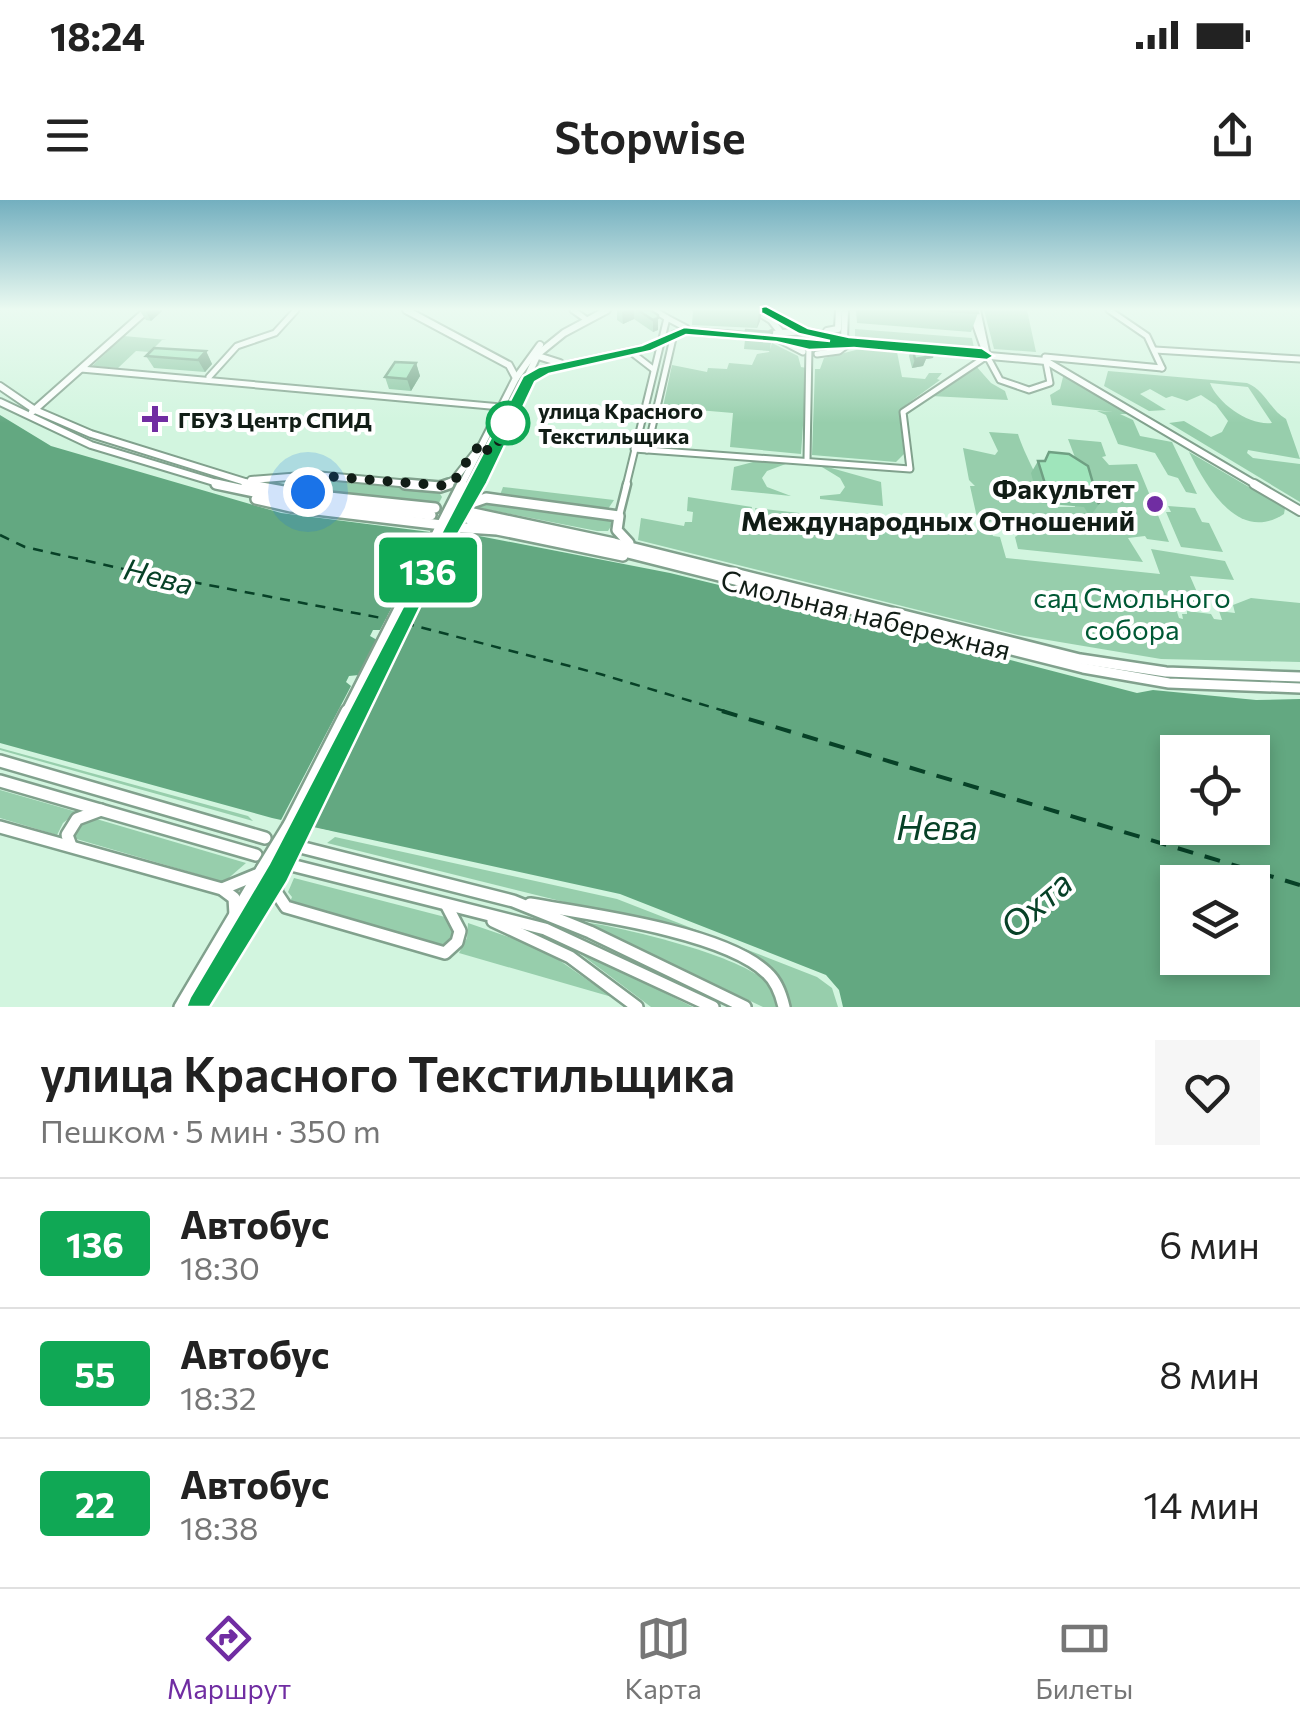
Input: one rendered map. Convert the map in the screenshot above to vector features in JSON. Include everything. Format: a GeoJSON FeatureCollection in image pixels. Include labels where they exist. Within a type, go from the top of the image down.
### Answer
{"type":"FeatureCollection","features":[{"type":"Feature","properties":{"kind":"main road"},"geometry":{"type":"LineString","coordinates":[[200,1007],[278,873],[445,528],[454,501],[516,378],[538,348]]}},
{"type":"Feature","properties":{"kind":"main road"},"geometry":{"type":"LineString","coordinates":[[469,513],[478,483],[538,356],[546,348]]}},
{"type":"Feature","properties":{"kind":"main road"},"geometry":{"type":"LineString","coordinates":[[522,368],[533,368]]}},
{"type":"Feature","properties":{"kind":"main road"},"geometry":{"type":"LineString","coordinates":[[0,386],[35,410],[108,440],[216,474],[274,490],[433,511],[296,501],[226,486],[91,444],[0,402]]}},
{"type":"Feature","properties":{"kind":"main road"},"geometry":{"type":"LineString","coordinates":[[440,487],[457,479],[473,450],[481,447],[494,451]]}},
{"type":"Feature","properties":{"kind":"main road"},"geometry":{"type":"LineString","coordinates":[[216,474],[266,480],[324,476],[440,487],[450,492],[454,501]]}},
{"type":"Feature","properties":{"kind":"main road"},"geometry":{"type":"LineString","coordinates":[[324,476],[312,480],[306,489],[332,497]]}},
{"type":"Feature","properties":{"kind":"main road"},"geometry":{"type":"LineString","coordinates":[[478,483],[486,498]]}},
{"type":"Feature","properties":{"kind":"main road"},"geometry":{"type":"LineString","coordinates":[[226,486],[243,495],[291,507],[445,528],[497,530],[609,555],[646,555]]}},
{"type":"Feature","properties":{"kind":"main road"},"geometry":{"type":"LineString","coordinates":[[180,1007],[289,825],[445,528],[486,498],[619,516],[616,530],[609,536],[586,536]]}},
{"type":"Feature","properties":{"kind":"main road"},"geometry":{"type":"LineString","coordinates":[[469,513],[586,536],[613,546]]}},
{"type":"Feature","properties":{"kind":"main road"},"geometry":{"type":"LineString","coordinates":[[469,513],[613,546]]}},
{"type":"Feature","properties":{"kind":"main road"},"geometry":{"type":"LineString","coordinates":[[616,530],[624,541],[646,555]]}},
{"type":"Feature","properties":{"kind":"main road","name":"Смольная набережная"},"geometry":{"type":"LineString","coordinates":[[613,546],[1082,668],[1170,682],[1300,688]]}},
{"type":"Feature","properties":{"kind":"main road","name":"Смольная набережная"},"geometry":{"type":"LineString","coordinates":[[646,555],[1080,658],[1182,674],[1300,676]]}},
{"type":"Feature","properties":{"kind":"main road"},"geometry":{"type":"LineString","coordinates":[[0,762],[265,838]]}},
{"type":"Feature","properties":{"kind":"main road"},"geometry":{"type":"LineString","coordinates":[[0,781],[256,855]]}},
{"type":"Feature","properties":{"kind":"main road"},"geometry":{"type":"LineString","coordinates":[[71,846],[67,834],[72,824],[101,810]]}},
{"type":"Feature","properties":{"kind":"main road"},"geometry":{"type":"LineString","coordinates":[[0,828],[222,889],[234,898],[236,915]]}},
{"type":"Feature","properties":{"kind":"main road"},"geometry":{"type":"LineString","coordinates":[[304,848],[513,901],[676,935],[762,968],[779,989],[784,1007]]}},
{"type":"Feature","properties":{"kind":"main road"},"geometry":{"type":"LineString","coordinates":[[295,866],[545,929],[746,1007]]}},
{"type":"Feature","properties":{"kind":"main road"},"geometry":{"type":"LineString","coordinates":[[222,889],[241,884],[262,869]]}},
{"type":"Feature","properties":{"kind":"main road"},"geometry":{"type":"LineString","coordinates":[[278,873],[276,892],[286,907],[445,953],[454,947],[462,930],[461,921],[447,906]]}},
{"type":"Feature","properties":{"kind":"main road"},"geometry":{"type":"LineString","coordinates":[[513,901],[670,978],[713,1007]]}},
{"type":"Feature","properties":{"kind":"main road"},"geometry":{"type":"LineString","coordinates":[[472,913],[546,943],[637,1007]]}},
{"type":"Feature","properties":{"kind":"street"},"geometry":{"type":"LineString","coordinates":[[24,416],[105,348]]}},
{"type":"Feature","properties":{"kind":"street"},"geometry":{"type":"LineString","coordinates":[[208,378],[235,348]]}},
{"type":"Feature","properties":{"kind":"street"},"geometry":{"type":"LineString","coordinates":[[476,348],[508,365],[516,378]]}},
{"type":"Feature","properties":{"kind":"street"},"geometry":{"type":"LineString","coordinates":[[485,348],[522,368]]}},
{"type":"Feature","properties":{"kind":"street"},"geometry":{"type":"LineString","coordinates":[[533,368],[637,348]]}},
{"type":"Feature","properties":{"kind":"street"},"geometry":{"type":"LineString","coordinates":[[528,379],[544,370],[641,348]]}},
{"type":"Feature","properties":{"kind":"street"},"geometry":{"type":"LineString","coordinates":[[619,516],[658,348]]}},
{"type":"Feature","properties":{"kind":"street"},"geometry":{"type":"LineString","coordinates":[[647,450],[670,348]]}},
{"type":"Feature","properties":{"kind":"street"},"geometry":{"type":"LineString","coordinates":[[787,348],[823,348]]}},
{"type":"Feature","properties":{"kind":"street"},"geometry":{"type":"LineString","coordinates":[[802,348],[814,356]]}},
{"type":"Feature","properties":{"kind":"street"},"geometry":{"type":"LineString","coordinates":[[814,356],[830,348]]}},
{"type":"Feature","properties":{"kind":"street"},"geometry":{"type":"LineString","coordinates":[[814,356],[842,348]]}},
{"type":"Feature","properties":{"kind":"street"},"geometry":{"type":"LineString","coordinates":[[911,348],[1162,368]]}},
{"type":"Feature","properties":{"kind":"street"},"geometry":{"type":"LineString","coordinates":[[985,348],[1000,380],[1029,390],[1050,383],[1046,359]]}},
{"type":"Feature","properties":{"kind":"street"},"geometry":{"type":"LineString","coordinates":[[1162,368],[1155,350],[1300,360]]}},
{"type":"Feature","properties":{"kind":"street"},"geometry":{"type":"LineString","coordinates":[[631,352],[653,369]]}},
{"type":"Feature","properties":{"kind":"street"},"geometry":{"type":"LineString","coordinates":[[634,452],[807,459],[910,469],[904,412],[986,353]]}},
{"type":"Feature","properties":{"kind":"street"},"geometry":{"type":"LineString","coordinates":[[538,356],[560,363]]}},
{"type":"Feature","properties":{"kind":"street"},"geometry":{"type":"LineString","coordinates":[[807,459],[814,356]]}},
{"type":"Feature","properties":{"kind":"street"},"geometry":{"type":"LineString","coordinates":[[1046,359],[1162,368]]}},
{"type":"Feature","properties":{"kind":"street"},"geometry":{"type":"LineString","coordinates":[[1046,359],[1300,509]]}},
{"type":"Feature","properties":{"kind":"street"},"geometry":{"type":"LineString","coordinates":[[1056,362],[1300,509]]}},
{"type":"Feature","properties":{"kind":"street"},"geometry":{"type":"LineString","coordinates":[[81,369],[502,407]]}},
{"type":"Feature","properties":{"kind":"green space"},"geometry":{"type":"Polygon","coordinates":[[[112,348],[154,348],[150,352],[136,351],[118,368],[92,366],[112,348]]]}},
{"type":"Feature","properties":{"kind":"green space"},"geometry":{"type":"Polygon","coordinates":[[[770,348],[781,348],[798,356],[801,367],[807,368],[801,454],[730,447],[733,413],[663,407],[672,365],[707,372],[708,368],[727,369],[729,363],[752,365],[757,354],[769,352],[770,348]]]}},
{"type":"Feature","properties":{"kind":"green space"},"geometry":{"type":"Polygon","coordinates":[[[1035,348],[1036,352],[994,349],[1035,348]]]}},
{"type":"Feature","properties":{"kind":"green space"},"geometry":{"type":"Polygon","coordinates":[[[860,349],[897,352],[902,377],[925,379],[929,373],[942,373],[937,379],[940,380],[899,410],[904,454],[896,462],[812,455],[815,369],[820,369],[824,358],[860,349]]]}},
{"type":"Feature","properties":{"kind":"green space"},"geometry":{"type":"Polygon","coordinates":[[[976,366],[991,383],[1005,391],[1008,400],[931,396],[976,366]]]}},
{"type":"Feature","properties":{"kind":"green space"},"geometry":{"type":"Polygon","coordinates":[[[1108,371],[1253,386],[1286,419],[1300,459],[1248,450],[1247,453],[1253,458],[1300,464],[1300,502],[1169,423],[1184,421],[1211,437],[1222,432],[1228,421],[1216,405],[1201,395],[1187,401],[1166,398],[1150,389],[1140,394],[1166,410],[1149,411],[1104,386],[1108,371]],[[1210,383],[1220,399],[1236,412],[1254,421],[1272,423],[1248,387],[1210,383]]]}},
{"type":"Feature","properties":{"kind":"green space"},"geometry":{"type":"Polygon","coordinates":[[[1063,377],[1073,378],[1135,414],[1120,414],[1133,420],[1140,436],[1172,442],[1197,494],[1186,492],[1178,478],[1168,475],[1155,453],[1118,444],[1106,415],[1097,411],[1113,412],[1052,405],[1050,395],[1060,389],[1063,377]]]}},
{"type":"Feature","properties":{"kind":"green space","name":"сад Смольного собора"},"geometry":{"type":"Polygon","coordinates":[[[989,432],[1018,434],[1056,507],[1075,507],[1076,460],[1068,439],[1101,442],[1106,456],[1102,457],[1109,465],[1137,464],[1169,542],[1145,536],[1128,538],[1143,562],[1018,549],[1015,537],[1021,533],[1014,521],[978,522],[970,486],[975,486],[969,480],[963,448],[995,455],[998,451],[989,432]]]}},
{"type":"Feature","properties":{"kind":"green space","name":"сад Смольного собора"},"geometry":{"type":"Polygon","coordinates":[[[1189,452],[1285,508],[1284,514],[1252,522],[1238,517],[1214,494],[1189,452]]]}},
{"type":"Feature","properties":{"kind":"green space"},"geometry":{"type":"Polygon","coordinates":[[[753,462],[791,462],[767,471],[762,478],[767,487],[791,496],[731,490],[734,467],[753,462]]]}},
{"type":"Feature","properties":{"kind":"green space"},"geometry":{"type":"Polygon","coordinates":[[[817,464],[881,482],[883,506],[820,499],[840,494],[845,487],[840,478],[817,464]]]}},
{"type":"Feature","properties":{"kind":"green space"},"geometry":{"type":"Polygon","coordinates":[[[326,478],[437,489],[442,497],[439,503],[312,489],[316,481],[326,478]]]}},
{"type":"Feature","properties":{"kind":"green space"},"geometry":{"type":"Polygon","coordinates":[[[503,487],[614,500],[608,509],[500,495],[503,487]]]}},
{"type":"Feature","properties":{"kind":"green space"},"geometry":{"type":"Polygon","coordinates":[[[688,497],[752,507],[751,513],[757,514],[755,508],[853,519],[851,524],[858,525],[856,519],[991,531],[993,536],[1000,537],[1006,558],[1160,574],[1151,549],[1225,561],[1234,580],[1190,576],[1203,606],[1174,603],[1179,618],[1183,619],[1182,614],[1187,611],[1211,614],[1222,620],[1219,611],[1235,613],[1233,605],[1251,598],[1300,603],[1300,662],[1161,659],[1018,635],[638,540],[641,518],[684,526],[685,522],[692,522],[693,512],[687,511],[688,497]]]}},
{"type":"Feature","properties":{"kind":"green space"},"geometry":{"type":"Polygon","coordinates":[[[487,500],[609,518],[613,523],[608,531],[597,531],[475,507],[487,500]]]}},
{"type":"Feature","properties":{"kind":"green space"},"geometry":{"type":"Polygon","coordinates":[[[1168,506],[1195,508],[1202,522],[1209,523],[1223,552],[1181,547],[1166,512],[1171,512],[1168,506]]]}},
{"type":"Feature","properties":{"kind":"green space"},"geometry":{"type":"Polygon","coordinates":[[[0,750],[248,816],[253,821],[0,750]]]}},
{"type":"Feature","properties":{"kind":"green space"},"geometry":{"type":"Polygon","coordinates":[[[0,790],[77,812],[63,823],[57,835],[0,818],[0,790]]]}},
{"type":"Feature","properties":{"kind":"green space"},"geometry":{"type":"Polygon","coordinates":[[[93,818],[246,863],[224,882],[73,838],[73,828],[80,821],[93,818]]]}},
{"type":"Feature","properties":{"kind":"green space"},"geometry":{"type":"Polygon","coordinates":[[[335,837],[617,899],[817,977],[832,988],[838,1007],[791,1007],[773,969],[677,930],[327,843],[335,837]]]}},
{"type":"Feature","properties":{"kind":"green space"},"geometry":{"type":"Polygon","coordinates":[[[294,878],[449,918],[454,922],[454,935],[446,946],[438,947],[290,902],[288,892],[294,878]]]}},
{"type":"Feature","properties":{"kind":"green space"},"geometry":{"type":"Polygon","coordinates":[[[583,922],[649,936],[729,961],[764,980],[779,1007],[763,1007],[583,922]]]}},
{"type":"Feature","properties":{"kind":"green space"},"geometry":{"type":"Polygon","coordinates":[[[468,923],[543,949],[612,997],[459,953],[467,938],[468,923]]]}},
{"type":"Feature","properties":{"kind":"green space"},"geometry":{"type":"Polygon","coordinates":[[[570,946],[693,1007],[651,1007],[570,946]]]}},
{"type":"Feature","properties":{"kind":"water","name":"Нева"},"geometry":{"type":"Polygon","coordinates":[[[0,415],[51,446],[281,513],[430,532],[429,536],[453,540],[456,535],[479,536],[670,573],[788,602],[791,608],[819,615],[823,611],[1137,693],[1153,690],[1256,700],[1300,699],[1300,1007],[843,1007],[839,990],[826,975],[620,894],[272,818],[0,743],[0,415]]]}},
{"type":"Feature","properties":{"kind":"pier"},"geometry":{"type":"Polygon","coordinates":[[[433,528],[450,534],[455,531],[310,827],[330,831],[329,834],[273,824],[281,820],[351,686],[346,682],[349,676],[359,675],[377,640],[370,636],[373,630],[380,630],[433,528]]]}},
{"type":"Feature","properties":{"kind":"building"},"geometry":{"type":"Polygon","coordinates":[[[154,348],[206,351],[198,360],[146,356],[154,348]]]}},
{"type":"Feature","properties":{"kind":"building"},"geometry":{"type":"Polygon","coordinates":[[[912,348],[936,348],[925,350],[926,357],[915,359],[912,348]]]}},
{"type":"Feature","properties":{"kind":"building"},"geometry":{"type":"Polygon","coordinates":[[[395,362],[416,363],[407,379],[385,377],[395,362]]]}},
{"type":"Feature","properties":{"kind":"building"},"geometry":{"type":"Polygon","coordinates":[[[1049,452],[1069,454],[1088,466],[1099,504],[1093,495],[1047,490],[1038,461],[1045,461],[1049,452]]]}},
{"type":"Feature","properties":{"kind":"ferry route"},"geometry":{"type":"LineString","coordinates":[[0,535],[25,547],[119,568],[392,620]]}},
{"type":"Feature","properties":{"kind":"ferry route"},"geometry":{"type":"LineString","coordinates":[[404,623],[731,713]]}},
{"type":"Feature","properties":{"kind":"ferry route"},"geometry":{"type":"LineString","coordinates":[[722,711],[1300,885]]}},
{"type":"Feature","properties":{"kind":"bus line","name":"136"},"geometry":{"type":"LineString","coordinates":[[200,1007],[278,873],[448,530],[478,483],[528,379],[544,370],[647,348]]}},
{"type":"Feature","properties":{"kind":"bus line","name":"136"},"geometry":{"type":"LineString","coordinates":[[903,348],[987,356],[982,352],[930,348]]}},
{"type":"Feature","properties":{"kind":"place","name":"ГБУЗ Центр СПИД"},"geometry":{"type":"Point","coordinates":[155,419]}},
{"type":"Feature","properties":{"kind":"place","name":"улица Красного Текстильщика"},"geometry":{"type":"Point","coordinates":[508,423]}},
{"type":"Feature","properties":{"kind":"place","name":"Факультет Международных Отношений"},"geometry":{"type":"Point","coordinates":[1155,504]}},
{"type":"Feature","properties":{"kind":"route"},"geometry":{"type":"LineString","coordinates":[[308,492],[309,482],[324,476],[447,486],[457,479],[473,450],[482,445],[480,449],[494,451],[508,423]]}},
{"type":"Feature","properties":{"kind":"water label","name":"Охта"},"geometry":{"type":"Point","coordinates":[1035,903]}}]}
